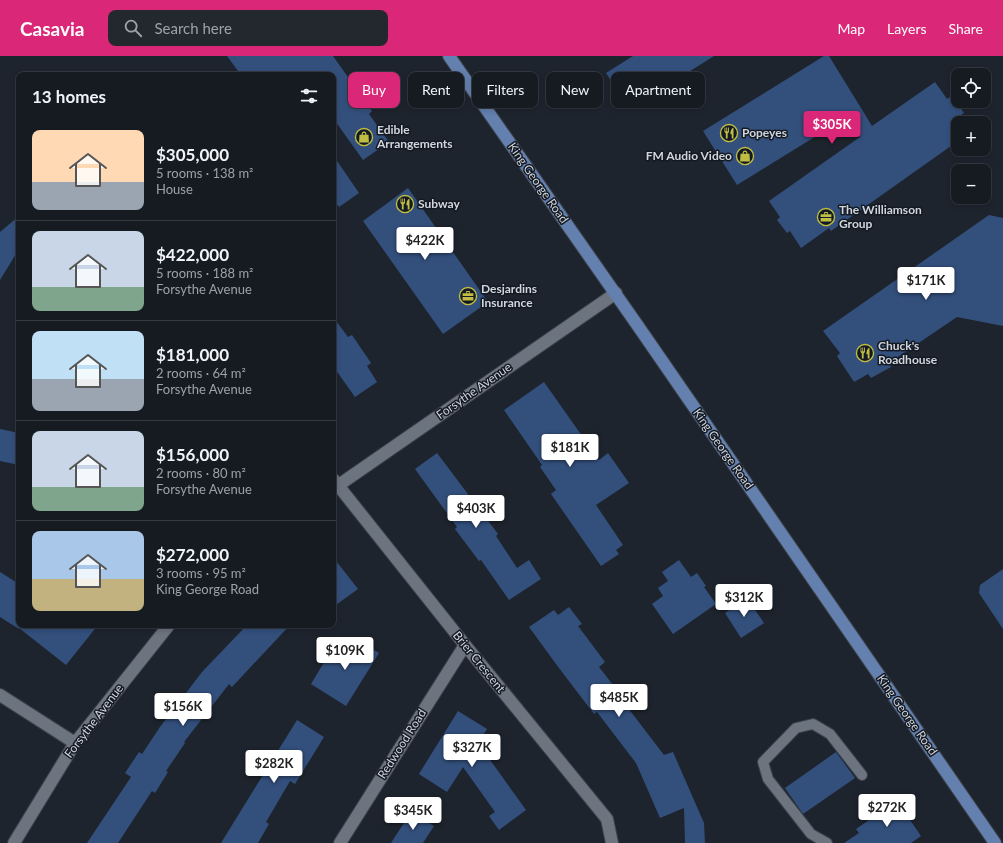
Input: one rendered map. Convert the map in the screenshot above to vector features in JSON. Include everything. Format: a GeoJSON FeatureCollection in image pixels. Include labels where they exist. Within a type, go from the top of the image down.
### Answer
{"type":"FeatureCollection","features":[{"type":"Feature","properties":{"kind":"main road","name":"King George Road"},"geometry":{"type":"LineString","coordinates":[[449,56],[616,293],[995,843]]}},
{"type":"Feature","properties":{"kind":"street","name":"Forsythe Avenue"},"geometry":{"type":"LineString","coordinates":[[336,484],[616,293]]}},
{"type":"Feature","properties":{"kind":"street","name":"Brier Crescent"},"geometry":{"type":"LineString","coordinates":[[336,486],[607,819],[612,843]]}},
{"type":"Feature","properties":{"kind":"street","name":"Forsythe Avenue"},"geometry":{"type":"LineString","coordinates":[[14,843],[75,743],[167,628]]}},
{"type":"Feature","properties":{"kind":"street","name":"Redwood Road"},"geometry":{"type":"LineString","coordinates":[[340,843],[465,645]]}},
{"type":"Feature","properties":{"kind":"street"},"geometry":{"type":"LineString","coordinates":[[0,695],[75,743]]}},
{"type":"Feature","properties":{"kind":"lane"},"geometry":{"type":"LineString","coordinates":[[827,843],[811,834],[768,780],[763,762],[796,728],[813,724],[830,734],[862,775]]}},
{"type":"Feature","properties":{"kind":"building"},"geometry":{"type":"Polygon","coordinates":[[[227,56],[333,56],[348,77],[348,108],[370,108],[372,111],[369,114],[389,142],[363,160],[336,122],[336,72],[239,72],[227,56]]]}},
{"type":"Feature","properties":{"kind":"building"},"geometry":{"type":"Polygon","coordinates":[[[633,56],[714,56],[689,72],[611,72],[611,81],[606,73],[633,56]]]}},
{"type":"Feature","properties":{"kind":"building"},"geometry":{"type":"Polygon","coordinates":[[[824,56],[829,56],[872,126],[935,82],[947,99],[951,97],[951,108],[960,108],[964,113],[960,116],[951,116],[951,146],[831,231],[829,228],[801,248],[790,231],[787,233],[777,220],[780,217],[769,201],[860,137],[847,117],[737,185],[703,131],[824,56]]]}},
{"type":"Feature","properties":{"kind":"building"},"geometry":{"type":"Polygon","coordinates":[[[336,159],[359,193],[339,207],[336,203],[336,159]]]}},
{"type":"Feature","properties":{"kind":"building"},"geometry":{"type":"Polygon","coordinates":[[[408,188],[488,302],[443,334],[363,221],[408,188]]]}},
{"type":"Feature","properties":{"kind":"building"},"geometry":{"type":"Polygon","coordinates":[[[989,215],[1003,218],[1003,326],[957,317],[889,363],[891,367],[871,378],[868,374],[854,382],[837,356],[840,353],[823,331],[989,215]]]}},
{"type":"Feature","properties":{"kind":"building"},"geometry":{"type":"Polygon","coordinates":[[[16,219],[16,254],[0,280],[0,232],[16,219]]]}},
{"type":"Feature","properties":{"kind":"building"},"geometry":{"type":"Polygon","coordinates":[[[336,321],[348,337],[352,335],[371,363],[367,366],[377,382],[355,397],[336,370],[336,321]]]}},
{"type":"Feature","properties":{"kind":"building"},"geometry":{"type":"Polygon","coordinates":[[[544,382],[599,460],[608,453],[629,483],[596,505],[623,545],[616,550],[619,554],[601,566],[551,494],[556,490],[540,467],[542,465],[504,410],[544,382]]]}},
{"type":"Feature","properties":{"kind":"building"},"geometry":{"type":"Polygon","coordinates":[[[0,429],[16,432],[16,464],[0,461],[0,429]]]}},
{"type":"Feature","properties":{"kind":"building"},"geometry":{"type":"Polygon","coordinates":[[[437,453],[498,534],[496,536],[517,568],[529,560],[541,579],[509,600],[481,560],[479,561],[455,529],[457,527],[415,469],[437,453]]]}},
{"type":"Feature","properties":{"kind":"building"},"geometry":{"type":"Polygon","coordinates":[[[679,560],[691,577],[697,573],[706,586],[704,587],[716,604],[673,634],[652,604],[663,596],[658,588],[668,581],[662,572],[679,560]]]}},
{"type":"Feature","properties":{"kind":"building"},"geometry":{"type":"Polygon","coordinates":[[[336,561],[358,589],[336,605],[336,561]]]}},
{"type":"Feature","properties":{"kind":"building"},"geometry":{"type":"Polygon","coordinates":[[[1003,569],[1003,629],[979,593],[980,585],[1003,569]]]}},
{"type":"Feature","properties":{"kind":"building"},"geometry":{"type":"Polygon","coordinates":[[[0,572],[16,582],[16,627],[0,617],[0,572]]]}},
{"type":"Feature","properties":{"kind":"building"},"geometry":{"type":"Polygon","coordinates":[[[747,598],[764,623],[741,638],[725,613],[747,598]]]}},
{"type":"Feature","properties":{"kind":"building"},"geometry":{"type":"Polygon","coordinates":[[[569,607],[582,624],[578,626],[605,662],[599,667],[620,694],[618,695],[664,755],[673,752],[704,823],[705,843],[685,843],[684,808],[660,818],[636,763],[597,712],[594,714],[529,627],[554,610],[558,615],[569,607]]]}},
{"type":"Feature","properties":{"kind":"building"},"geometry":{"type":"Polygon","coordinates":[[[19,628],[96,628],[66,665],[19,628]]]}},
{"type":"Feature","properties":{"kind":"building"},"geometry":{"type":"Polygon","coordinates":[[[244,628],[287,628],[232,687],[229,684],[184,742],[185,743],[166,771],[168,772],[155,793],[152,791],[118,843],[87,843],[131,777],[125,773],[139,752],[142,754],[160,727],[202,672],[244,628]]]}},
{"type":"Feature","properties":{"kind":"building"},"geometry":{"type":"Polygon","coordinates":[[[352,637],[379,653],[346,706],[311,684],[332,649],[341,654],[352,637]]]}},
{"type":"Feature","properties":{"kind":"building"},"geometry":{"type":"Polygon","coordinates":[[[458,711],[487,729],[478,743],[526,810],[499,830],[489,816],[495,812],[463,767],[447,792],[419,774],[458,711]]]}},
{"type":"Feature","properties":{"kind":"building"},"geometry":{"type":"Polygon","coordinates":[[[297,720],[324,737],[295,784],[290,781],[266,822],[269,824],[258,843],[221,843],[297,720]]]}},
{"type":"Feature","properties":{"kind":"building"},"geometry":{"type":"Polygon","coordinates":[[[836,752],[855,778],[803,814],[785,788],[836,752]]]}},
{"type":"Feature","properties":{"kind":"building"},"geometry":{"type":"Polygon","coordinates":[[[897,801],[921,836],[911,843],[844,843],[859,833],[856,829],[897,801]]]}},
{"type":"Feature","properties":{"kind":"building"},"geometry":{"type":"Polygon","coordinates":[[[411,812],[434,826],[423,843],[391,843],[411,812]]]}},
{"type":"Feature","properties":{"kind":"place","name":"Popeyes"},"geometry":{"type":"Point","coordinates":[729,133]}},
{"type":"Feature","properties":{"kind":"place","name":"Edible Arrangements"},"geometry":{"type":"Point","coordinates":[364,137]}},
{"type":"Feature","properties":{"kind":"place","name":"FM Audio Video"},"geometry":{"type":"Point","coordinates":[745,156]}},
{"type":"Feature","properties":{"kind":"place","name":"Subway"},"geometry":{"type":"Point","coordinates":[405,204]}},
{"type":"Feature","properties":{"kind":"place","name":"The Williamson Group"},"geometry":{"type":"Point","coordinates":[826,217]}},
{"type":"Feature","properties":{"kind":"place","name":"Desjardins Insurance"},"geometry":{"type":"Point","coordinates":[468,296]}},
{"type":"Feature","properties":{"kind":"place","name":"Chuck's Roadhouse"},"geometry":{"type":"Point","coordinates":[865,353]}}]}
